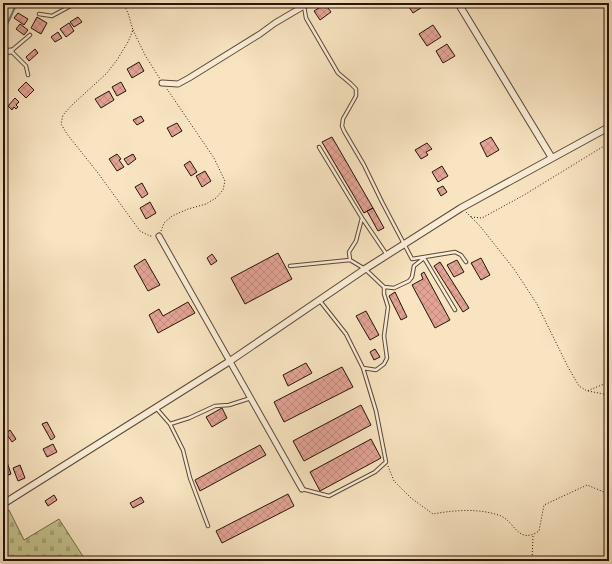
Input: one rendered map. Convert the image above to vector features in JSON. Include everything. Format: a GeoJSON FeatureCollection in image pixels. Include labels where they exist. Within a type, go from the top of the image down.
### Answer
{"type":"FeatureCollection","features":[{"type":"Feature","properties":{"kind":"street"},"geometry":{"type":"LineString","coordinates":[[458,3],[552,158]]}},
{"type":"Feature","properties":{"kind":"street"},"geometry":{"type":"LineString","coordinates":[[162,83],[178,84],[190,78],[275,23],[307,5]]}},
{"type":"Feature","properties":{"kind":"street"},"geometry":{"type":"LineString","coordinates":[[3,52],[11,51]]}},
{"type":"Feature","properties":{"kind":"street"},"geometry":{"type":"LineString","coordinates":[[3,504],[230,360],[387,255],[461,208],[609,127]]}},
{"type":"Feature","properties":{"kind":"street"},"geometry":{"type":"LineString","coordinates":[[159,236],[302,490]]}},
{"type":"Feature","properties":{"kind":"lane"},"geometry":{"type":"LineString","coordinates":[[39,14],[52,16],[76,3]]}},
{"type":"Feature","properties":{"kind":"lane"},"geometry":{"type":"LineString","coordinates":[[307,5],[304,11],[306,18],[338,73],[356,89],[356,96],[343,119],[342,126],[364,165],[408,254],[412,259],[455,252],[466,262]]}},
{"type":"Feature","properties":{"kind":"lane"},"geometry":{"type":"LineString","coordinates":[[28,75],[26,66],[11,51],[30,35]]}},
{"type":"Feature","properties":{"kind":"lane"},"geometry":{"type":"LineString","coordinates":[[320,147],[362,218],[387,255]]}},
{"type":"Feature","properties":{"kind":"lane"},"geometry":{"type":"LineString","coordinates":[[350,260],[349,252],[356,241],[362,218]]}},
{"type":"Feature","properties":{"kind":"lane"},"geometry":{"type":"LineString","coordinates":[[290,266],[350,260],[365,270],[384,287],[394,288],[409,281],[412,277],[414,266],[424,258]]}},
{"type":"Feature","properties":{"kind":"lane"},"geometry":{"type":"LineString","coordinates":[[424,258],[455,310]]}},
{"type":"Feature","properties":{"kind":"lane"},"geometry":{"type":"LineString","coordinates":[[363,368],[376,370],[384,364],[387,358],[384,336],[388,307],[384,294],[384,287]]}},
{"type":"Feature","properties":{"kind":"lane"},"geometry":{"type":"LineString","coordinates":[[302,490],[329,496],[375,472],[386,462],[376,411],[363,368],[346,334],[320,301]]}},
{"type":"Feature","properties":{"kind":"lane"},"geometry":{"type":"LineString","coordinates":[[170,424],[189,418],[215,406],[229,405],[251,398]]}},
{"type":"Feature","properties":{"kind":"lane"},"geometry":{"type":"LineString","coordinates":[[156,407],[170,424],[183,450],[190,478],[208,526]]}},
{"type":"Feature","properties":{"kind":"path"},"geometry":{"type":"LineString","coordinates":[[123,3],[128,13],[133,30],[145,55],[162,83],[214,158],[225,181],[223,190],[216,198],[206,204],[188,209],[172,216],[164,223],[159,236],[150,236],[140,232],[61,124],[62,116],[106,74],[117,60],[128,42],[133,30]]}},
{"type":"Feature","properties":{"kind":"path"},"geometry":{"type":"LineString","coordinates":[[470,217],[482,218],[524,195],[609,143]]}},
{"type":"Feature","properties":{"kind":"path"},"geometry":{"type":"LineString","coordinates":[[461,208],[480,226],[514,269],[537,304],[579,386],[587,391],[609,395]]}},
{"type":"Feature","properties":{"kind":"path"},"geometry":{"type":"LineString","coordinates":[[587,391],[609,382]]}},
{"type":"Feature","properties":{"kind":"path"},"geometry":{"type":"LineString","coordinates":[[386,462],[394,481],[411,498],[433,514],[449,511],[490,512],[503,517],[521,534],[533,535],[539,531],[544,505],[588,485],[609,494]]}},
{"type":"Feature","properties":{"kind":"path"},"geometry":{"type":"LineString","coordinates":[[532,561],[533,535]]}},
{"type":"Feature","properties":{"kind":"green space"},"geometry":{"type":"Polygon","coordinates":[[[9,510],[24,540],[59,519],[86,561],[3,561],[3,514],[9,510]]]}},
{"type":"Feature","properties":{"kind":"building"},"geometry":{"type":"Polygon","coordinates":[[[422,3],[424,6],[413,13],[407,4],[422,3]]]}},
{"type":"Feature","properties":{"kind":"building"},"geometry":{"type":"Polygon","coordinates":[[[325,4],[331,12],[320,20],[314,11],[325,4]]]}},
{"type":"Feature","properties":{"kind":"building"},"geometry":{"type":"Polygon","coordinates":[[[18,13],[28,19],[24,25],[14,18],[18,13]]]}},
{"type":"Feature","properties":{"kind":"building"},"geometry":{"type":"Polygon","coordinates":[[[37,17],[47,23],[41,34],[31,28],[37,17]]]}},
{"type":"Feature","properties":{"kind":"building"},"geometry":{"type":"Polygon","coordinates":[[[78,17],[82,22],[74,27],[70,22],[78,17]]]}},
{"type":"Feature","properties":{"kind":"building"},"geometry":{"type":"Polygon","coordinates":[[[69,23],[74,31],[66,37],[60,29],[69,23]]]}},
{"type":"Feature","properties":{"kind":"building"},"geometry":{"type":"Polygon","coordinates":[[[20,24],[28,30],[24,35],[16,29],[20,24]]]}},
{"type":"Feature","properties":{"kind":"building"},"geometry":{"type":"Polygon","coordinates":[[[433,25],[441,37],[427,46],[419,34],[433,25]]]}},
{"type":"Feature","properties":{"kind":"building"},"geometry":{"type":"Polygon","coordinates":[[[58,32],[62,38],[55,42],[51,37],[58,32]]]}},
{"type":"Feature","properties":{"kind":"building"},"geometry":{"type":"Polygon","coordinates":[[[447,44],[455,56],[443,63],[436,51],[447,44]]]}},
{"type":"Feature","properties":{"kind":"building"},"geometry":{"type":"Polygon","coordinates":[[[35,49],[38,53],[29,61],[26,57],[35,49]]]}},
{"type":"Feature","properties":{"kind":"building"},"geometry":{"type":"Polygon","coordinates":[[[139,62],[144,71],[132,78],[127,69],[139,62]]]}},
{"type":"Feature","properties":{"kind":"building"},"geometry":{"type":"Polygon","coordinates":[[[26,82],[34,90],[26,98],[18,90],[26,82]]]}},
{"type":"Feature","properties":{"kind":"building"},"geometry":{"type":"Polygon","coordinates":[[[121,82],[126,91],[117,96],[112,87],[121,82]]]}},
{"type":"Feature","properties":{"kind":"building"},"geometry":{"type":"Polygon","coordinates":[[[109,91],[114,100],[101,108],[95,99],[109,91]]]}},
{"type":"Feature","properties":{"kind":"building"},"geometry":{"type":"Polygon","coordinates":[[[15,98],[19,102],[16,105],[18,107],[16,109],[14,107],[12,110],[8,106],[15,98]]]}},
{"type":"Feature","properties":{"kind":"building"},"geometry":{"type":"Polygon","coordinates":[[[141,116],[144,121],[137,125],[133,120],[141,116]]]}},
{"type":"Feature","properties":{"kind":"building"},"geometry":{"type":"Polygon","coordinates":[[[177,123],[182,131],[172,137],[167,128],[177,123]]]}},
{"type":"Feature","properties":{"kind":"building"},"geometry":{"type":"Polygon","coordinates":[[[332,137],[373,208],[364,213],[322,142],[332,137]]]}},
{"type":"Feature","properties":{"kind":"building"},"geometry":{"type":"Polygon","coordinates":[[[491,137],[499,150],[487,157],[480,143],[491,137]]]}},
{"type":"Feature","properties":{"kind":"building"},"geometry":{"type":"Polygon","coordinates":[[[427,143],[432,149],[426,152],[428,155],[421,159],[415,150],[427,143]]]}},
{"type":"Feature","properties":{"kind":"building"},"geometry":{"type":"Polygon","coordinates":[[[117,154],[124,167],[117,171],[109,159],[117,154]]]}},
{"type":"Feature","properties":{"kind":"building"},"geometry":{"type":"Polygon","coordinates":[[[133,154],[136,159],[128,165],[124,159],[133,154]]]}},
{"type":"Feature","properties":{"kind":"building"},"geometry":{"type":"Polygon","coordinates":[[[190,161],[197,172],[191,176],[184,165],[190,161]]]}},
{"type":"Feature","properties":{"kind":"building"},"geometry":{"type":"Polygon","coordinates":[[[442,166],[448,176],[438,182],[432,172],[442,166]]]}},
{"type":"Feature","properties":{"kind":"building"},"geometry":{"type":"Polygon","coordinates":[[[205,171],[211,181],[202,187],[196,176],[205,171]]]}},
{"type":"Feature","properties":{"kind":"building"},"geometry":{"type":"Polygon","coordinates":[[[142,183],[148,194],[142,198],[135,187],[142,183]]]}},
{"type":"Feature","properties":{"kind":"building"},"geometry":{"type":"Polygon","coordinates":[[[443,186],[447,192],[441,196],[437,189],[443,186]]]}},
{"type":"Feature","properties":{"kind":"building"},"geometry":{"type":"Polygon","coordinates":[[[150,202],[156,213],[146,219],[140,208],[150,202]]]}},
{"type":"Feature","properties":{"kind":"building"},"geometry":{"type":"Polygon","coordinates":[[[373,208],[384,228],[378,231],[367,211],[373,208]]]}},
{"type":"Feature","properties":{"kind":"building"},"geometry":{"type":"Polygon","coordinates":[[[278,253],[292,279],[245,304],[231,278],[278,253]]]}},
{"type":"Feature","properties":{"kind":"building"},"geometry":{"type":"Polygon","coordinates":[[[212,254],[217,261],[211,265],[207,258],[212,254]]]}},
{"type":"Feature","properties":{"kind":"building"},"geometry":{"type":"Polygon","coordinates":[[[481,258],[490,275],[481,280],[471,263],[481,258]]]}},
{"type":"Feature","properties":{"kind":"building"},"geometry":{"type":"Polygon","coordinates":[[[145,259],[160,285],[148,291],[134,266],[145,259]]]}},
{"type":"Feature","properties":{"kind":"building"},"geometry":{"type":"Polygon","coordinates":[[[457,260],[464,272],[454,277],[447,265],[457,260]]]}},
{"type":"Feature","properties":{"kind":"building"},"geometry":{"type":"Polygon","coordinates":[[[440,262],[469,308],[463,312],[434,266],[440,262]]]}},
{"type":"Feature","properties":{"kind":"building"},"geometry":{"type":"Polygon","coordinates":[[[424,272],[450,320],[435,328],[412,285],[423,279],[421,274],[424,272]]]}},
{"type":"Feature","properties":{"kind":"building"},"geometry":{"type":"Polygon","coordinates":[[[395,292],[407,317],[401,320],[389,296],[395,292]]]}},
{"type":"Feature","properties":{"kind":"building"},"geometry":{"type":"Polygon","coordinates":[[[188,302],[195,313],[158,333],[149,315],[159,309],[163,316],[188,302]]]}},
{"type":"Feature","properties":{"kind":"building"},"geometry":{"type":"Polygon","coordinates":[[[366,311],[379,335],[370,340],[356,316],[366,311]]]}},
{"type":"Feature","properties":{"kind":"building"},"geometry":{"type":"Polygon","coordinates":[[[375,349],[380,357],[374,360],[370,352],[375,349]]]}},
{"type":"Feature","properties":{"kind":"building"},"geometry":{"type":"Polygon","coordinates":[[[306,363],[312,373],[288,386],[283,375],[306,363]]]}},
{"type":"Feature","properties":{"kind":"building"},"geometry":{"type":"Polygon","coordinates":[[[342,367],[353,387],[284,422],[274,402],[342,367]]]}},
{"type":"Feature","properties":{"kind":"building"},"geometry":{"type":"Polygon","coordinates":[[[361,405],[371,425],[304,461],[293,441],[361,405]]]}},
{"type":"Feature","properties":{"kind":"building"},"geometry":{"type":"Polygon","coordinates":[[[222,408],[227,418],[212,427],[206,417],[222,408]]]}},
{"type":"Feature","properties":{"kind":"building"},"geometry":{"type":"Polygon","coordinates":[[[47,422],[55,437],[51,440],[42,424],[47,422]]]}},
{"type":"Feature","properties":{"kind":"building"},"geometry":{"type":"Polygon","coordinates":[[[10,430],[16,439],[12,442],[6,433],[10,430]]]}},
{"type":"Feature","properties":{"kind":"building"},"geometry":{"type":"Polygon","coordinates":[[[371,439],[381,458],[320,491],[310,472],[371,439]]]}},
{"type":"Feature","properties":{"kind":"building"},"geometry":{"type":"Polygon","coordinates":[[[53,444],[57,452],[47,457],[43,449],[53,444]]]}},
{"type":"Feature","properties":{"kind":"building"},"geometry":{"type":"Polygon","coordinates":[[[260,445],[266,455],[200,491],[195,480],[260,445]]]}},
{"type":"Feature","properties":{"kind":"building"},"geometry":{"type":"Polygon","coordinates":[[[7,462],[11,474],[3,477],[3,463],[7,462]]]}},
{"type":"Feature","properties":{"kind":"building"},"geometry":{"type":"Polygon","coordinates":[[[20,465],[25,478],[18,481],[13,468],[20,465]]]}},
{"type":"Feature","properties":{"kind":"building"},"geometry":{"type":"Polygon","coordinates":[[[288,494],[294,506],[222,543],[216,531],[288,494]]]}},
{"type":"Feature","properties":{"kind":"building"},"geometry":{"type":"Polygon","coordinates":[[[54,495],[57,500],[48,506],[45,501],[54,495]]]}},
{"type":"Feature","properties":{"kind":"building"},"geometry":{"type":"Polygon","coordinates":[[[141,497],[144,502],[133,508],[130,503],[141,497]]]}},
{"type":"Feature","properties":{"kind":"waterway"},"geometry":{"type":"LineString","coordinates":[[3,33],[17,3]]}}]}
